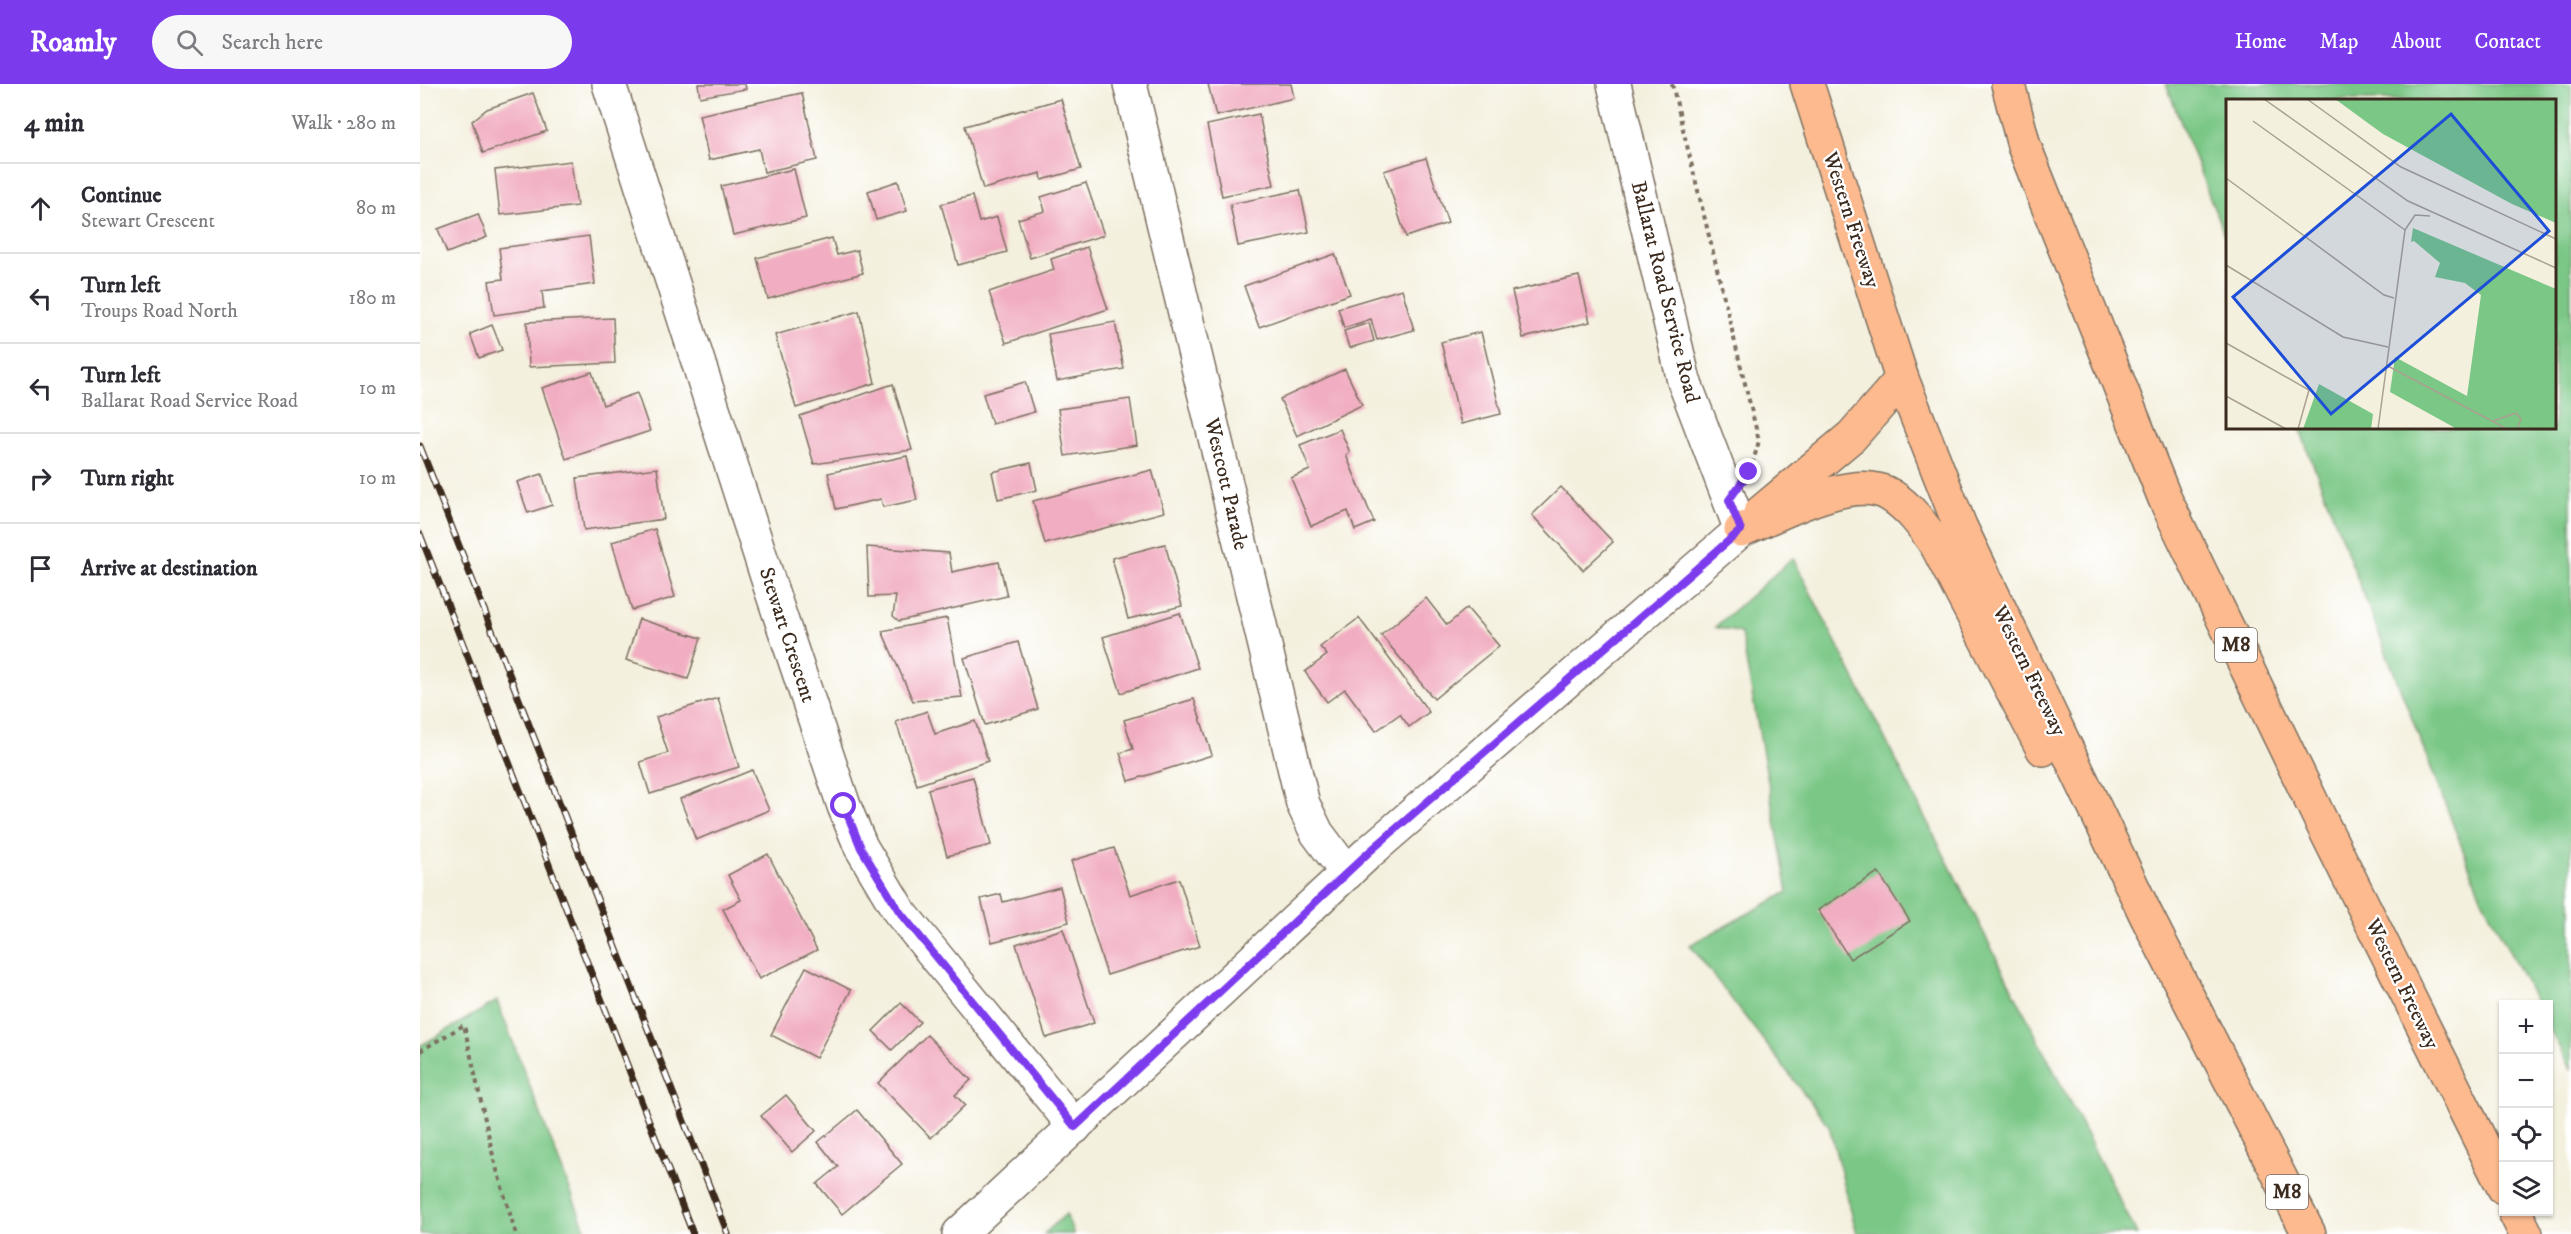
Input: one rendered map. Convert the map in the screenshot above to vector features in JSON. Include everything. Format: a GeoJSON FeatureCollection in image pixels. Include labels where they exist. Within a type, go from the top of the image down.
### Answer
{"type":"FeatureCollection","features":[{"type":"Feature","properties":{"kind":"highway","name":"Western Freeway"},"geometry":{"type":"LineString","coordinates":[[1807,84],[1902,379],[1960,525],[1996,605],[2146,915],[2309,1234]]}},
{"type":"Feature","properties":{"kind":"highway","name":"Western Freeway"},"geometry":{"type":"LineString","coordinates":[[2008,84],[2024,146],[2165,499],[2320,819],[2499,1178]]}},
{"type":"Feature","properties":{"kind":"highway"},"geometry":{"type":"LineString","coordinates":[[1741,530],[1852,436],[1902,379]]}},
{"type":"Feature","properties":{"kind":"highway"},"geometry":{"type":"LineString","coordinates":[[1741,530],[1834,492],[1852,488],[1873,489],[1889,494],[1922,524],[1960,587],[2009,688],[2266,1149]]}},
{"type":"Feature","properties":{"kind":"highway"},"geometry":{"type":"LineString","coordinates":[[2517,1216],[2526,1234]]}},
{"type":"Feature","properties":{"kind":"street","name":"Stewart Crescent"},"geometry":{"type":"LineString","coordinates":[[609,84],[771,588],[844,806],[861,848],[899,911],[1075,1127]]}},
{"type":"Feature","properties":{"kind":"street","name":"Westcott Parade"},"geometry":{"type":"LineString","coordinates":[[1130,84],[1303,804],[1317,833],[1347,873]]}},
{"type":"Feature","properties":{"kind":"street","name":"Ballarat Road Service Road"},"geometry":{"type":"LineString","coordinates":[[1614,84],[1684,381],[1741,530]]}},
{"type":"Feature","properties":{"kind":"street"},"geometry":{"type":"LineString","coordinates":[[959,1234],[1347,873],[1741,530]]}},
{"type":"Feature","properties":{"kind":"path"},"geometry":{"type":"LineString","coordinates":[[1672,84],[1759,441],[1756,457],[1729,500]]}},
{"type":"Feature","properties":{"kind":"path"},"geometry":{"type":"LineString","coordinates":[[420,1051],[464,1025],[494,1160],[516,1234]]}},
{"type":"Feature","properties":{"kind":"green space"},"geometry":{"type":"Polygon","coordinates":[[[2166,84],[2571,84],[2571,1071],[2553,1035],[2553,1000],[2535,1000],[2482,899],[2299,429],[2556,429],[2556,99],[2226,99],[2226,239],[2166,84]]]}},
{"type":"Feature","properties":{"kind":"green space"},"geometry":{"type":"Polygon","coordinates":[[[1793,558],[2137,1234],[1857,1234],[1829,1126],[1690,945],[1788,892],[1741,633],[1715,627],[1793,558]]]}},
{"type":"Feature","properties":{"kind":"green space"},"geometry":{"type":"Polygon","coordinates":[[[497,1001],[587,1234],[420,1234],[420,1046],[497,1001]]]}},
{"type":"Feature","properties":{"kind":"green space"},"geometry":{"type":"Polygon","coordinates":[[[1066,1214],[1074,1234],[1044,1234],[1066,1214]]]}},
{"type":"Feature","properties":{"kind":"building"},"geometry":{"type":"Polygon","coordinates":[[[698,84],[745,84],[746,89],[700,97],[698,84]]]}},
{"type":"Feature","properties":{"kind":"building"},"geometry":{"type":"Polygon","coordinates":[[[1208,84],[1291,84],[1294,98],[1216,116],[1208,84]]]}},
{"type":"Feature","properties":{"kind":"building"},"geometry":{"type":"Polygon","coordinates":[[[533,93],[547,131],[483,153],[472,121],[487,109],[533,93]]]}},
{"type":"Feature","properties":{"kind":"building"},"geometry":{"type":"Polygon","coordinates":[[[802,93],[817,160],[764,172],[759,149],[709,160],[699,115],[802,93]]]}},
{"type":"Feature","properties":{"kind":"building"},"geometry":{"type":"Polygon","coordinates":[[[1061,99],[1081,169],[1042,180],[1041,173],[983,189],[965,126],[1061,99]]]}},
{"type":"Feature","properties":{"kind":"building"},"geometry":{"type":"Polygon","coordinates":[[[1259,114],[1274,185],[1222,196],[1207,125],[1259,114]]]}},
{"type":"Feature","properties":{"kind":"building"},"geometry":{"type":"Polygon","coordinates":[[[1426,158],[1448,223],[1406,237],[1384,171],[1426,158]]]}},
{"type":"Feature","properties":{"kind":"building"},"geometry":{"type":"Polygon","coordinates":[[[571,161],[577,206],[500,215],[495,170],[571,161]]]}},
{"type":"Feature","properties":{"kind":"building"},"geometry":{"type":"Polygon","coordinates":[[[794,169],[806,218],[733,235],[721,186],[794,169]]]}},
{"type":"Feature","properties":{"kind":"building"},"geometry":{"type":"Polygon","coordinates":[[[898,181],[907,211],[876,220],[868,191],[898,181]]]}},
{"type":"Feature","properties":{"kind":"building"},"geometry":{"type":"Polygon","coordinates":[[[1086,183],[1104,235],[1030,258],[1018,219],[1045,211],[1041,197],[1086,183]]]}},
{"type":"Feature","properties":{"kind":"building"},"geometry":{"type":"Polygon","coordinates":[[[1300,190],[1309,232],[1238,246],[1230,204],[1300,190]]]}},
{"type":"Feature","properties":{"kind":"building"},"geometry":{"type":"Polygon","coordinates":[[[972,196],[979,222],[997,217],[1007,252],[958,265],[941,204],[972,196]]]}},
{"type":"Feature","properties":{"kind":"building"},"geometry":{"type":"Polygon","coordinates":[[[478,214],[487,237],[447,253],[438,229],[478,214]]]}},
{"type":"Feature","properties":{"kind":"building"},"geometry":{"type":"Polygon","coordinates":[[[589,236],[595,284],[542,291],[544,308],[494,315],[489,281],[503,279],[499,248],[589,236]]]}},
{"type":"Feature","properties":{"kind":"building"},"geometry":{"type":"Polygon","coordinates":[[[832,238],[837,255],[857,250],[863,273],[768,299],[757,258],[832,238]]]}},
{"type":"Feature","properties":{"kind":"building"},"geometry":{"type":"Polygon","coordinates":[[[1087,247],[1108,309],[1006,343],[989,292],[1054,270],[1051,259],[1087,247]]]}},
{"type":"Feature","properties":{"kind":"building"},"geometry":{"type":"Polygon","coordinates":[[[1335,254],[1350,294],[1259,327],[1244,286],[1335,254]]]}},
{"type":"Feature","properties":{"kind":"building"},"geometry":{"type":"Polygon","coordinates":[[[1579,276],[1590,322],[1523,338],[1512,291],[1579,276]]]}},
{"type":"Feature","properties":{"kind":"building"},"geometry":{"type":"Polygon","coordinates":[[[1402,289],[1414,330],[1377,340],[1371,319],[1344,328],[1338,308],[1402,289]]]}},
{"type":"Feature","properties":{"kind":"building"},"geometry":{"type":"Polygon","coordinates":[[[859,311],[875,383],[796,408],[775,335],[859,311]]]}},
{"type":"Feature","properties":{"kind":"building"},"geometry":{"type":"Polygon","coordinates":[[[613,318],[615,363],[529,367],[527,322],[613,318]]]}},
{"type":"Feature","properties":{"kind":"building"},"geometry":{"type":"Polygon","coordinates":[[[1115,322],[1124,369],[1057,381],[1048,334],[1115,322]]]}},
{"type":"Feature","properties":{"kind":"building"},"geometry":{"type":"Polygon","coordinates":[[[1369,323],[1374,341],[1349,348],[1344,331],[1369,323]]]}},
{"type":"Feature","properties":{"kind":"building"},"geometry":{"type":"Polygon","coordinates":[[[492,325],[502,350],[479,358],[470,334],[492,325]]]}},
{"type":"Feature","properties":{"kind":"building"},"geometry":{"type":"Polygon","coordinates":[[[1481,332],[1501,414],[1461,424],[1441,342],[1481,332]]]}},
{"type":"Feature","properties":{"kind":"building"},"geometry":{"type":"Polygon","coordinates":[[[1345,369],[1362,405],[1297,436],[1280,399],[1345,369]]]}},
{"type":"Feature","properties":{"kind":"building"},"geometry":{"type":"Polygon","coordinates":[[[592,372],[603,405],[637,393],[650,431],[566,459],[542,388],[592,372]]]}},
{"type":"Feature","properties":{"kind":"building"},"geometry":{"type":"Polygon","coordinates":[[[1025,382],[1034,412],[992,424],[983,394],[1025,382]]]}},
{"type":"Feature","properties":{"kind":"building"},"geometry":{"type":"Polygon","coordinates":[[[893,384],[912,450],[814,464],[800,416],[893,384]]]}},
{"type":"Feature","properties":{"kind":"building"},"geometry":{"type":"Polygon","coordinates":[[[1130,399],[1137,445],[1065,456],[1058,409],[1130,399]]]}},
{"type":"Feature","properties":{"kind":"building"},"geometry":{"type":"Polygon","coordinates":[[[1340,429],[1350,453],[1346,455],[1374,522],[1355,530],[1348,511],[1311,526],[1291,478],[1310,470],[1300,445],[1340,429]]]}},
{"type":"Feature","properties":{"kind":"building"},"geometry":{"type":"Polygon","coordinates":[[[907,456],[917,500],[883,507],[881,499],[836,509],[828,473],[907,456]]]}},
{"type":"Feature","properties":{"kind":"building"},"geometry":{"type":"Polygon","coordinates":[[[1031,463],[1037,490],[998,499],[992,472],[1031,463]]]}},
{"type":"Feature","properties":{"kind":"building"},"geometry":{"type":"Polygon","coordinates":[[[657,468],[664,519],[584,530],[577,478],[657,468]]]}},
{"type":"Feature","properties":{"kind":"building"},"geometry":{"type":"Polygon","coordinates":[[[1152,470],[1164,512],[1045,544],[1033,501],[1152,470]]]}},
{"type":"Feature","properties":{"kind":"building"},"geometry":{"type":"Polygon","coordinates":[[[542,474],[552,505],[528,513],[517,482],[542,474]]]}},
{"type":"Feature","properties":{"kind":"building"},"geometry":{"type":"Polygon","coordinates":[[[1561,487],[1613,542],[1583,570],[1532,515],[1561,487]]]}},
{"type":"Feature","properties":{"kind":"building"},"geometry":{"type":"Polygon","coordinates":[[[655,529],[675,597],[632,610],[612,542],[655,529]]]}},
{"type":"Feature","properties":{"kind":"building"},"geometry":{"type":"Polygon","coordinates":[[[1165,544],[1182,606],[1128,619],[1112,558],[1165,544]]]}},
{"type":"Feature","properties":{"kind":"building"},"geometry":{"type":"Polygon","coordinates":[[[867,547],[949,553],[952,572],[999,562],[1007,596],[899,621],[893,616],[896,596],[869,597],[867,547]]]}},
{"type":"Feature","properties":{"kind":"building"},"geometry":{"type":"Polygon","coordinates":[[[1426,598],[1447,625],[1467,608],[1499,646],[1434,699],[1381,635],[1426,598]]]}},
{"type":"Feature","properties":{"kind":"building"},"geometry":{"type":"Polygon","coordinates":[[[1180,613],[1198,668],[1121,693],[1103,637],[1180,613]]]}},
{"type":"Feature","properties":{"kind":"building"},"geometry":{"type":"Polygon","coordinates":[[[947,618],[962,697],[913,701],[882,631],[947,618]]]}},
{"type":"Feature","properties":{"kind":"building"},"geometry":{"type":"Polygon","coordinates":[[[1359,618],[1429,712],[1409,727],[1400,714],[1376,731],[1345,689],[1327,702],[1305,672],[1327,655],[1320,647],[1359,618]]]}},
{"type":"Feature","properties":{"kind":"building"},"geometry":{"type":"Polygon","coordinates":[[[639,619],[701,638],[688,679],[626,660],[639,619]]]}},
{"type":"Feature","properties":{"kind":"building"},"geometry":{"type":"Polygon","coordinates":[[[1018,642],[1038,709],[985,725],[964,658],[1018,642]]]}},
{"type":"Feature","properties":{"kind":"building"},"geometry":{"type":"Polygon","coordinates":[[[718,698],[739,767],[650,794],[640,762],[668,753],[656,717],[718,698]]]}},
{"type":"Feature","properties":{"kind":"building"},"geometry":{"type":"Polygon","coordinates":[[[1194,699],[1212,755],[1129,781],[1120,753],[1133,749],[1124,720],[1194,699]]]}},
{"type":"Feature","properties":{"kind":"building"},"geometry":{"type":"Polygon","coordinates":[[[927,711],[935,734],[975,721],[988,761],[917,785],[896,722],[927,711]]]}},
{"type":"Feature","properties":{"kind":"building"},"geometry":{"type":"Polygon","coordinates":[[[752,770],[769,810],[696,840],[680,799],[752,770]]]}},
{"type":"Feature","properties":{"kind":"building"},"geometry":{"type":"Polygon","coordinates":[[[973,777],[991,845],[947,856],[928,789],[973,777]]]}},
{"type":"Feature","properties":{"kind":"building"},"geometry":{"type":"Polygon","coordinates":[[[1114,848],[1130,895],[1179,879],[1200,946],[1107,975],[1071,861],[1114,848]]]}},
{"type":"Feature","properties":{"kind":"building"},"geometry":{"type":"Polygon","coordinates":[[[768,854],[817,950],[759,979],[723,909],[741,900],[728,875],[768,854]]]}},
{"type":"Feature","properties":{"kind":"building"},"geometry":{"type":"Polygon","coordinates":[[[1878,872],[1910,921],[1850,959],[1818,910],[1878,872]]]}},
{"type":"Feature","properties":{"kind":"building"},"geometry":{"type":"Polygon","coordinates":[[[1060,887],[1069,922],[992,942],[981,899],[1001,894],[1003,902],[1060,887]]]}},
{"type":"Feature","properties":{"kind":"building"},"geometry":{"type":"Polygon","coordinates":[[[1063,929],[1094,1023],[1046,1038],[1016,944],[1063,929]]]}},
{"type":"Feature","properties":{"kind":"building"},"geometry":{"type":"Polygon","coordinates":[[[806,967],[851,990],[816,1058],[771,1035],[806,967]]]}},
{"type":"Feature","properties":{"kind":"building"},"geometry":{"type":"Polygon","coordinates":[[[901,1003],[920,1022],[892,1050],[873,1031],[901,1003]]]}},
{"type":"Feature","properties":{"kind":"building"},"geometry":{"type":"Polygon","coordinates":[[[927,1035],[971,1080],[955,1095],[965,1105],[931,1138],[878,1083],[927,1035]]]}},
{"type":"Feature","properties":{"kind":"building"},"geometry":{"type":"Polygon","coordinates":[[[786,1095],[816,1131],[792,1152],[761,1116],[786,1095]]]}},
{"type":"Feature","properties":{"kind":"building"},"geometry":{"type":"Polygon","coordinates":[[[857,1110],[902,1164],[842,1214],[817,1184],[838,1167],[818,1142],[857,1110]]]}},
{"type":"Feature","properties":{"kind":"railway"},"geometry":{"type":"LineString","coordinates":[[420,446],[728,1234]]}},
{"type":"Feature","properties":{"kind":"railway"},"geometry":{"type":"LineString","coordinates":[[420,534],[693,1234]]}},
{"type":"Feature","properties":{"kind":"route"},"geometry":{"type":"LineString","coordinates":[[844,806],[861,848],[881,885],[899,911],[1075,1127],[1368,853],[1741,530],[1729,500],[1749,472]]}}]}
